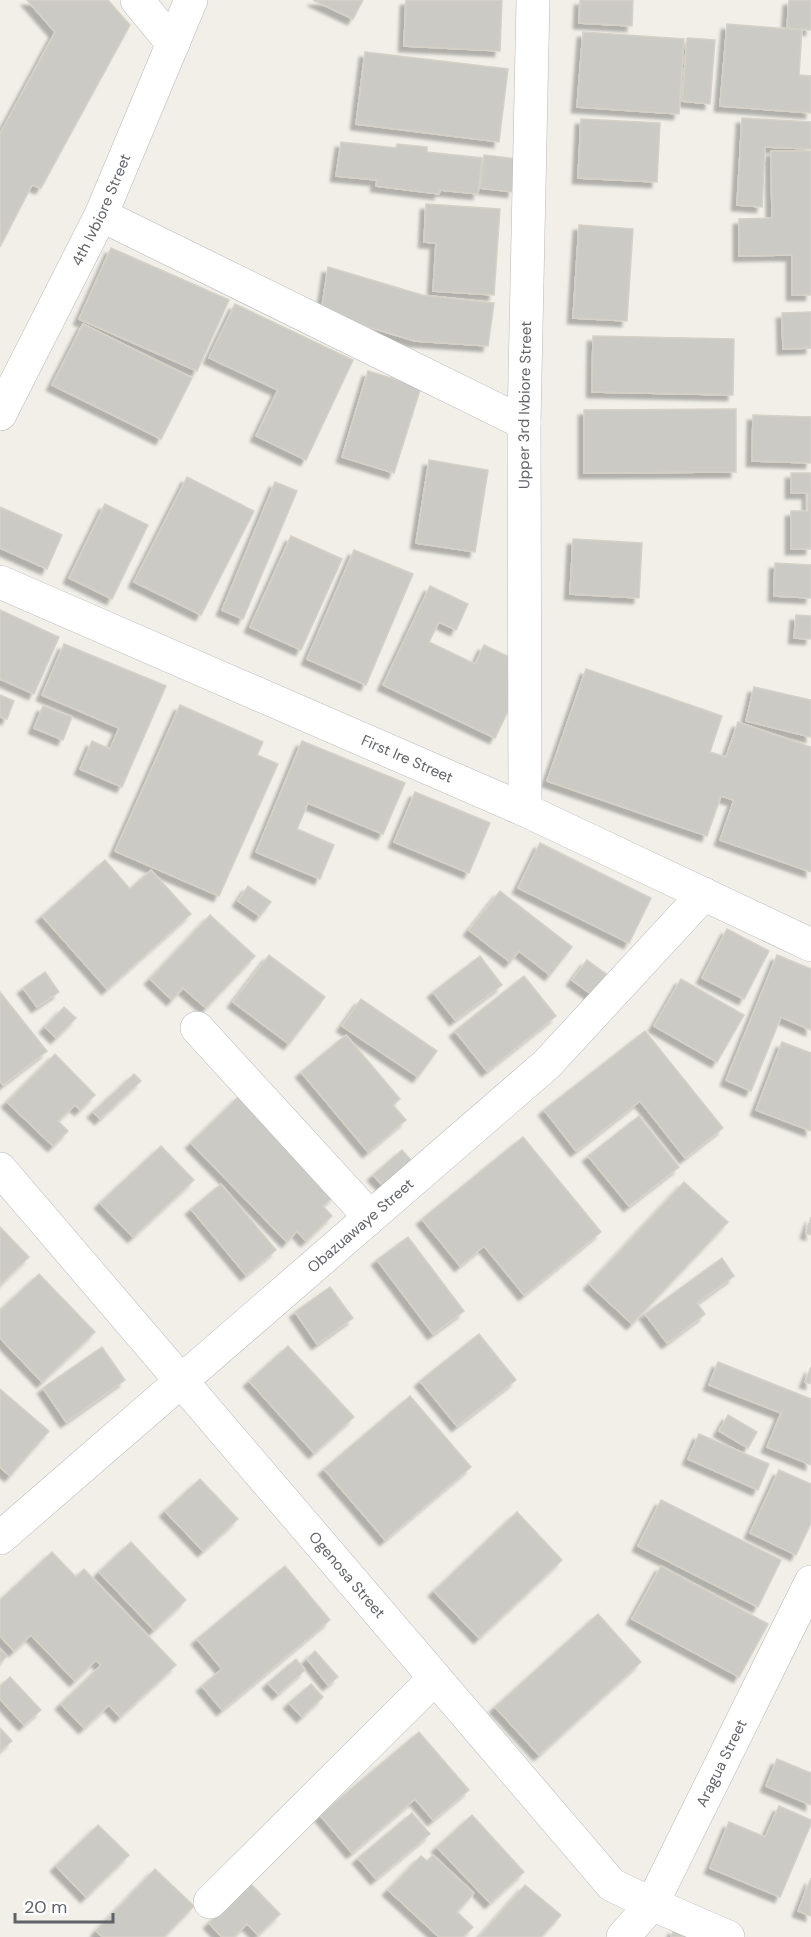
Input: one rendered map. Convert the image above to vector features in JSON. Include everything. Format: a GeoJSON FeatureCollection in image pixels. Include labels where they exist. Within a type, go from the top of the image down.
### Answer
{"type":"FeatureCollection","features":[{"type":"Feature","properties":{"kind":"street"},"geometry":{"type":"LineString","coordinates":[[137,0],[173,44]]}},
{"type":"Feature","properties":{"kind":"street","name":"4th Ivbiore Street"},"geometry":{"type":"LineString","coordinates":[[0,414],[101,215],[191,0]]}},
{"type":"Feature","properties":{"kind":"street","name":"Upper 3rd Ivbiore Street"},"geometry":{"type":"LineString","coordinates":[[525,810],[524,423],[533,0]]}},
{"type":"Feature","properties":{"kind":"street"},"geometry":{"type":"LineString","coordinates":[[101,215],[524,423]]}},
{"type":"Feature","properties":{"kind":"street","name":"First Ire Street"},"geometry":{"type":"LineString","coordinates":[[0,582],[525,810],[811,945]]}},
{"type":"Feature","properties":{"kind":"street","name":"Obazuawaye Street"},"geometry":{"type":"LineString","coordinates":[[0,1538],[547,1064],[704,894]]}},
{"type":"Feature","properties":{"kind":"street"},"geometry":{"type":"LineString","coordinates":[[197,1028],[370,1217]]}},
{"type":"Feature","properties":{"kind":"street","name":"Ogenosa Street"},"geometry":{"type":"LineString","coordinates":[[0,1169],[612,1885],[652,1905],[728,1937]]}},
{"type":"Feature","properties":{"kind":"street","name":"Aragua Street"},"geometry":{"type":"LineString","coordinates":[[623,1937],[652,1905],[811,1582]]}},
{"type":"Feature","properties":{"kind":"street"},"geometry":{"type":"LineString","coordinates":[[210,1902],[435,1678]]}},
{"type":"Feature","properties":{"kind":"building"},"geometry":{"type":"Polygon","coordinates":[[[27,0],[108,0],[130,25],[41,188],[32,185],[0,247],[0,134],[55,32],[27,0]]]}},
{"type":"Feature","properties":{"kind":"building"},"geometry":{"type":"Polygon","coordinates":[[[313,0],[363,0],[353,19],[313,0]]]}},
{"type":"Feature","properties":{"kind":"building"},"geometry":{"type":"Polygon","coordinates":[[[406,0],[502,0],[500,51],[404,46],[406,0]]]}},
{"type":"Feature","properties":{"kind":"building"},"geometry":{"type":"Polygon","coordinates":[[[580,0],[633,0],[632,26],[579,23],[580,0]]]}},
{"type":"Feature","properties":{"kind":"building"},"geometry":{"type":"Polygon","coordinates":[[[789,0],[811,0],[811,30],[787,28],[789,0]]]}},
{"type":"Feature","properties":{"kind":"building"},"geometry":{"type":"Polygon","coordinates":[[[727,24],[802,30],[799,75],[811,76],[811,113],[720,106],[727,24]]]}},
{"type":"Feature","properties":{"kind":"building"},"geometry":{"type":"Polygon","coordinates":[[[583,32],[684,39],[679,114],[577,107],[583,32]]]}},
{"type":"Feature","properties":{"kind":"building"},"geometry":{"type":"Polygon","coordinates":[[[687,38],[715,40],[710,104],[682,101],[687,38]]]}},
{"type":"Feature","properties":{"kind":"building"},"geometry":{"type":"Polygon","coordinates":[[[365,52],[508,69],[499,142],[356,124],[365,52]]]}},
{"type":"Feature","properties":{"kind":"building"},"geometry":{"type":"Polygon","coordinates":[[[742,118],[811,122],[811,149],[765,147],[762,207],[737,205],[742,118]]]}},
{"type":"Feature","properties":{"kind":"building"},"geometry":{"type":"Polygon","coordinates":[[[581,119],[660,123],[657,182],[578,178],[581,119]]]}},
{"type":"Feature","properties":{"kind":"building"},"geometry":{"type":"Polygon","coordinates":[[[341,142],[396,148],[397,144],[427,147],[427,152],[482,158],[478,194],[440,190],[439,194],[376,186],[377,180],[336,176],[341,142]]]}},
{"type":"Feature","properties":{"kind":"building"},"geometry":{"type":"Polygon","coordinates":[[[771,151],[811,151],[811,295],[792,295],[792,255],[739,256],[739,219],[772,218],[771,151]]]}},
{"type":"Feature","properties":{"kind":"building"},"geometry":{"type":"Polygon","coordinates":[[[484,155],[517,159],[513,192],[480,188],[484,155]]]}},
{"type":"Feature","properties":{"kind":"building"},"geometry":{"type":"Polygon","coordinates":[[[426,204],[500,209],[494,295],[433,291],[436,243],[424,242],[426,204]]]}},
{"type":"Feature","properties":{"kind":"building"},"geometry":{"type":"Polygon","coordinates":[[[579,225],[633,229],[627,321],[573,318],[579,225]]]}},
{"type":"Feature","properties":{"kind":"building"},"geometry":{"type":"Polygon","coordinates":[[[111,248],[229,300],[197,371],[79,319],[111,248]]]}},
{"type":"Feature","properties":{"kind":"building"},"geometry":{"type":"Polygon","coordinates":[[[328,267],[422,295],[494,303],[488,346],[415,341],[321,313],[328,267]]]}},
{"type":"Feature","properties":{"kind":"building"},"geometry":{"type":"Polygon","coordinates":[[[235,304],[353,360],[306,460],[256,436],[278,390],[209,358],[235,304]]]}},
{"type":"Feature","properties":{"kind":"building"},"geometry":{"type":"Polygon","coordinates":[[[811,312],[811,348],[783,349],[782,313],[811,312]]]}},
{"type":"Feature","properties":{"kind":"building"},"geometry":{"type":"Polygon","coordinates":[[[83,324],[192,378],[161,439],[52,385],[83,324]]]}},
{"type":"Feature","properties":{"kind":"building"},"geometry":{"type":"Polygon","coordinates":[[[593,336],[734,339],[733,395],[592,392],[593,336]]]}},
{"type":"Feature","properties":{"kind":"building"},"geometry":{"type":"Polygon","coordinates":[[[368,371],[421,387],[394,473],[342,457],[368,371]]]}},
{"type":"Feature","properties":{"kind":"building"},"geometry":{"type":"Polygon","coordinates":[[[736,409],[736,472],[584,473],[584,410],[736,409]]]}},
{"type":"Feature","properties":{"kind":"building"},"geometry":{"type":"Polygon","coordinates":[[[753,415],[811,417],[811,463],[752,461],[753,415]]]}},
{"type":"Feature","properties":{"kind":"building"},"geometry":{"type":"Polygon","coordinates":[[[429,460],[488,470],[475,552],[416,543],[429,460]]]}},
{"type":"Feature","properties":{"kind":"building"},"geometry":{"type":"Polygon","coordinates":[[[791,473],[811,473],[811,549],[791,549],[791,511],[808,511],[808,493],[791,493],[791,473]]]}},
{"type":"Feature","properties":{"kind":"building"},"geometry":{"type":"Polygon","coordinates":[[[187,477],[254,511],[201,615],[134,582],[187,477]]]}},
{"type":"Feature","properties":{"kind":"building"},"geometry":{"type":"Polygon","coordinates":[[[275,482],[297,491],[243,619],[222,610],[275,482]]]}},
{"type":"Feature","properties":{"kind":"building"},"geometry":{"type":"Polygon","coordinates":[[[105,504],[148,525],[112,599],[69,578],[105,504]]]}},
{"type":"Feature","properties":{"kind":"building"},"geometry":{"type":"Polygon","coordinates":[[[0,507],[62,535],[47,569],[0,548],[0,507]]]}},
{"type":"Feature","properties":{"kind":"building"},"geometry":{"type":"Polygon","coordinates":[[[291,536],[342,559],[301,650],[250,627],[291,536]]]}},
{"type":"Feature","properties":{"kind":"building"},"geometry":{"type":"Polygon","coordinates":[[[573,539],[642,543],[639,598],[570,594],[573,539]]]}},
{"type":"Feature","properties":{"kind":"building"},"geometry":{"type":"Polygon","coordinates":[[[354,550],[413,574],[366,685],[307,659],[354,550]]]}},
{"type":"Feature","properties":{"kind":"building"},"geometry":{"type":"Polygon","coordinates":[[[775,563],[811,565],[811,598],[774,596],[775,563]]]}},
{"type":"Feature","properties":{"kind":"building"},"geometry":{"type":"Polygon","coordinates":[[[430,586],[468,604],[456,630],[439,622],[429,642],[475,664],[484,645],[516,660],[507,680],[520,686],[495,738],[383,685],[430,586]]]}},
{"type":"Feature","properties":{"kind":"building"},"geometry":{"type":"Polygon","coordinates":[[[0,610],[59,637],[34,694],[0,679],[0,610]]]}},
{"type":"Feature","properties":{"kind":"building"},"geometry":{"type":"Polygon","coordinates":[[[796,615],[811,616],[811,639],[794,638],[796,615]]]}},
{"type":"Feature","properties":{"kind":"building"},"geometry":{"type":"Polygon","coordinates":[[[64,644],[166,686],[122,787],[80,769],[92,741],[110,749],[119,728],[42,695],[64,644]]]}},
{"type":"Feature","properties":{"kind":"building"},"geometry":{"type":"Polygon","coordinates":[[[586,669],[722,716],[710,752],[726,757],[738,722],[811,747],[811,872],[720,840],[734,800],[721,796],[707,836],[547,781],[586,669]]]}},
{"type":"Feature","properties":{"kind":"building"},"geometry":{"type":"Polygon","coordinates":[[[754,687],[811,700],[811,737],[746,721],[754,687]]]}},
{"type":"Feature","properties":{"kind":"building"},"geometry":{"type":"Polygon","coordinates":[[[0,695],[14,701],[7,719],[0,717],[0,695]]]}},
{"type":"Feature","properties":{"kind":"building"},"geometry":{"type":"Polygon","coordinates":[[[180,705],[263,742],[257,755],[278,764],[219,896],[115,851],[180,705]]]}},
{"type":"Feature","properties":{"kind":"building"},"geometry":{"type":"Polygon","coordinates":[[[43,706],[72,717],[63,740],[34,728],[43,706]]]}},
{"type":"Feature","properties":{"kind":"building"},"geometry":{"type":"Polygon","coordinates":[[[302,741],[405,783],[383,834],[308,803],[297,829],[334,845],[320,879],[256,852],[302,741]]]}},
{"type":"Feature","properties":{"kind":"building"},"geometry":{"type":"Polygon","coordinates":[[[415,792],[490,823],[469,873],[394,842],[415,792]]]}},
{"type":"Feature","properties":{"kind":"building"},"geometry":{"type":"Polygon","coordinates":[[[540,843],[651,898],[629,943],[518,888],[540,843]]]}},
{"type":"Feature","properties":{"kind":"building"},"geometry":{"type":"Polygon","coordinates":[[[105,860],[130,889],[151,870],[191,914],[107,989],[42,916],[105,860]]]}},
{"type":"Feature","properties":{"kind":"building"},"geometry":{"type":"Polygon","coordinates":[[[248,886],[271,902],[260,916],[238,901],[248,886]]]}},
{"type":"Feature","properties":{"kind":"building"},"geometry":{"type":"Polygon","coordinates":[[[500,891],[572,947],[550,975],[519,951],[510,962],[469,930],[500,891]]]}},
{"type":"Feature","properties":{"kind":"building"},"geometry":{"type":"Polygon","coordinates":[[[210,915],[255,956],[206,1008],[183,988],[172,1000],[150,979],[210,915]]]}},
{"type":"Feature","properties":{"kind":"building"},"geometry":{"type":"Polygon","coordinates":[[[727,929],[769,951],[744,999],[702,978],[727,929]]]}},
{"type":"Feature","properties":{"kind":"building"},"geometry":{"type":"Polygon","coordinates":[[[269,955],[325,997],[289,1044],[233,1002],[269,955]]]}},
{"type":"Feature","properties":{"kind":"building"},"geometry":{"type":"Polygon","coordinates":[[[777,955],[811,969],[811,1030],[781,1017],[751,1091],[726,1080],[777,955]]]}},
{"type":"Feature","properties":{"kind":"building"},"geometry":{"type":"Polygon","coordinates":[[[480,956],[502,985],[455,1020],[433,992],[480,956]]]}},
{"type":"Feature","properties":{"kind":"building"},"geometry":{"type":"Polygon","coordinates":[[[587,960],[613,979],[598,999],[572,980],[587,960]]]}},
{"type":"Feature","properties":{"kind":"building"},"geometry":{"type":"Polygon","coordinates":[[[45,972],[59,992],[37,1007],[23,988],[45,972]]]}},
{"type":"Feature","properties":{"kind":"building"},"geometry":{"type":"Polygon","coordinates":[[[524,976],[556,1016],[487,1071],[455,1031],[524,976]]]}},
{"type":"Feature","properties":{"kind":"building"},"geometry":{"type":"Polygon","coordinates":[[[681,979],[744,1015],[717,1062],[654,1026],[681,979]]]}},
{"type":"Feature","properties":{"kind":"building"},"geometry":{"type":"Polygon","coordinates":[[[0,992],[47,1051],[3,1085],[0,1081],[0,992]]]}},
{"type":"Feature","properties":{"kind":"building"},"geometry":{"type":"Polygon","coordinates":[[[361,999],[437,1051],[418,1077],[342,1026],[361,999]]]}},
{"type":"Feature","properties":{"kind":"building"},"geometry":{"type":"Polygon","coordinates":[[[64,1007],[76,1018],[56,1038],[45,1027],[64,1007]]]}},
{"type":"Feature","properties":{"kind":"building"},"geometry":{"type":"Polygon","coordinates":[[[645,1031],[723,1128],[685,1158],[640,1101],[576,1151],[544,1110],[645,1031]]]}},
{"type":"Feature","properties":{"kind":"building"},"geometry":{"type":"Polygon","coordinates":[[[346,1035],[400,1099],[393,1105],[406,1120],[368,1152],[301,1072],[346,1035]]]}},
{"type":"Feature","properties":{"kind":"building"},"geometry":{"type":"Polygon","coordinates":[[[782,1042],[811,1053],[811,1131],[756,1110],[782,1042]]]}},
{"type":"Feature","properties":{"kind":"building"},"geometry":{"type":"Polygon","coordinates":[[[55,1054],[95,1095],[80,1110],[75,1105],[58,1121],[68,1131],[53,1146],[7,1102],[55,1054]]]}},
{"type":"Feature","properties":{"kind":"building"},"geometry":{"type":"Polygon","coordinates":[[[134,1074],[141,1081],[100,1119],[93,1112],[134,1074]]]}},
{"type":"Feature","properties":{"kind":"building"},"geometry":{"type":"Polygon","coordinates":[[[239,1096],[335,1195],[323,1206],[332,1216],[306,1241],[297,1231],[287,1242],[191,1143],[239,1096]]]}},
{"type":"Feature","properties":{"kind":"building"},"geometry":{"type":"Polygon","coordinates":[[[639,1116],[679,1167],[629,1206],[588,1156],[639,1116]]]}},
{"type":"Feature","properties":{"kind":"building"},"geometry":{"type":"Polygon","coordinates":[[[523,1137],[601,1232],[524,1295],[484,1246],[460,1266],[422,1219],[523,1137]]]}},
{"type":"Feature","properties":{"kind":"building"},"geometry":{"type":"Polygon","coordinates":[[[161,1146],[194,1180],[133,1237],[100,1203],[161,1146]]]}},
{"type":"Feature","properties":{"kind":"building"},"geometry":{"type":"Polygon","coordinates":[[[402,1150],[420,1170],[392,1195],[373,1175],[402,1150]]]}},
{"type":"Feature","properties":{"kind":"building"},"geometry":{"type":"Polygon","coordinates":[[[684,1182],[728,1222],[632,1324],[589,1284],[684,1182]]]}},
{"type":"Feature","properties":{"kind":"building"},"geometry":{"type":"Polygon","coordinates":[[[221,1184],[276,1250],[246,1275],[191,1209],[221,1184]]]}},
{"type":"Feature","properties":{"kind":"building"},"geometry":{"type":"Polygon","coordinates":[[[811,1217],[811,1235],[806,1233],[811,1217]]]}},
{"type":"Feature","properties":{"kind":"building"},"geometry":{"type":"Polygon","coordinates":[[[0,1227],[29,1257],[0,1285],[0,1227]]]}},
{"type":"Feature","properties":{"kind":"building"},"geometry":{"type":"Polygon","coordinates":[[[408,1237],[464,1311],[433,1334],[377,1260],[408,1237]]]}},
{"type":"Feature","properties":{"kind":"building"},"geometry":{"type":"Polygon","coordinates":[[[722,1258],[734,1276],[697,1303],[705,1314],[667,1343],[645,1314],[722,1258]]]}},
{"type":"Feature","properties":{"kind":"building"},"geometry":{"type":"Polygon","coordinates":[[[39,1274],[95,1332],[42,1382],[0,1338],[0,1310],[39,1274]]]}},
{"type":"Feature","properties":{"kind":"building"},"geometry":{"type":"Polygon","coordinates":[[[330,1287],[353,1318],[317,1344],[295,1312],[330,1287]]]}},
{"type":"Feature","properties":{"kind":"building"},"geometry":{"type":"Polygon","coordinates":[[[479,1334],[516,1380],[457,1426],[420,1381],[479,1334]]]}},
{"type":"Feature","properties":{"kind":"building"},"geometry":{"type":"Polygon","coordinates":[[[288,1346],[354,1417],[314,1453],[249,1381],[288,1346]]]}},
{"type":"Feature","properties":{"kind":"building"},"geometry":{"type":"Polygon","coordinates":[[[102,1347],[125,1380],[66,1422],[43,1388],[102,1347]]]}},
{"type":"Feature","properties":{"kind":"building"},"geometry":{"type":"Polygon","coordinates":[[[718,1362],[811,1399],[811,1465],[767,1447],[781,1413],[709,1385],[718,1362]]]}},
{"type":"Feature","properties":{"kind":"building"},"geometry":{"type":"Polygon","coordinates":[[[811,1367],[811,1384],[805,1382],[811,1367]]]}},
{"type":"Feature","properties":{"kind":"building"},"geometry":{"type":"Polygon","coordinates":[[[0,1389],[49,1431],[10,1476],[0,1467],[0,1389]]]}},
{"type":"Feature","properties":{"kind":"building"},"geometry":{"type":"Polygon","coordinates":[[[410,1396],[471,1467],[385,1540],[324,1469],[410,1396]]]}},
{"type":"Feature","properties":{"kind":"building"},"geometry":{"type":"Polygon","coordinates":[[[728,1415],[757,1432],[748,1448],[719,1431],[728,1415]]]}},
{"type":"Feature","properties":{"kind":"building"},"geometry":{"type":"Polygon","coordinates":[[[699,1434],[769,1464],[758,1490],[688,1459],[699,1434]]]}},
{"type":"Feature","properties":{"kind":"building"},"geometry":{"type":"Polygon","coordinates":[[[779,1470],[811,1484],[811,1523],[796,1555],[750,1533],[779,1470]]]}},
{"type":"Feature","properties":{"kind":"building"},"geometry":{"type":"Polygon","coordinates":[[[200,1479],[238,1519],[203,1551],[165,1511],[200,1479]]]}},
{"type":"Feature","properties":{"kind":"building"},"geometry":{"type":"Polygon","coordinates":[[[661,1500],[781,1560],[758,1607],[638,1546],[661,1500]]]}},
{"type":"Feature","properties":{"kind":"building"},"geometry":{"type":"Polygon","coordinates":[[[517,1512],[562,1560],[479,1638],[434,1591],[517,1512]]]}},
{"type":"Feature","properties":{"kind":"building"},"geometry":{"type":"Polygon","coordinates":[[[131,1542],[186,1600],[154,1630],[99,1572],[131,1542]]]}},
{"type":"Feature","properties":{"kind":"building"},"geometry":{"type":"Polygon","coordinates":[[[52,1552],[76,1577],[84,1569],[176,1665],[120,1717],[109,1705],[84,1728],[61,1704],[101,1665],[96,1660],[75,1681],[31,1635],[14,1651],[0,1636],[0,1600],[52,1552]]]}},
{"type":"Feature","properties":{"kind":"building"},"geometry":{"type":"Polygon","coordinates":[[[285,1566],[330,1620],[222,1710],[202,1686],[222,1669],[197,1639],[285,1566]]]}},
{"type":"Feature","properties":{"kind":"building"},"geometry":{"type":"Polygon","coordinates":[[[661,1566],[768,1624],[739,1677],[632,1619],[661,1566]]]}},
{"type":"Feature","properties":{"kind":"building"},"geometry":{"type":"Polygon","coordinates":[[[598,1614],[641,1662],[539,1755],[495,1707],[598,1614]]]}},
{"type":"Feature","properties":{"kind":"building"},"geometry":{"type":"Polygon","coordinates":[[[0,1649],[7,1656],[0,1663],[0,1649]]]}},
{"type":"Feature","properties":{"kind":"building"},"geometry":{"type":"Polygon","coordinates":[[[315,1651],[338,1677],[328,1685],[307,1659],[315,1651]]]}},
{"type":"Feature","properties":{"kind":"building"},"geometry":{"type":"Polygon","coordinates":[[[296,1659],[305,1670],[278,1694],[268,1683],[296,1659]]]}},
{"type":"Feature","properties":{"kind":"building"},"geometry":{"type":"Polygon","coordinates":[[[10,1677],[41,1710],[24,1725],[0,1699],[0,1686],[10,1677]]]}},
{"type":"Feature","properties":{"kind":"building"},"geometry":{"type":"Polygon","coordinates":[[[311,1684],[323,1697],[302,1717],[289,1703],[311,1684]]]}},
{"type":"Feature","properties":{"kind":"building"},"geometry":{"type":"Polygon","coordinates":[[[0,1728],[12,1741],[0,1751],[0,1728]]]}},
{"type":"Feature","properties":{"kind":"building"},"geometry":{"type":"Polygon","coordinates":[[[419,1732],[469,1790],[433,1820],[415,1799],[352,1853],[320,1815],[419,1732]]]}},
{"type":"Feature","properties":{"kind":"building"},"geometry":{"type":"Polygon","coordinates":[[[777,1759],[811,1773],[811,1805],[766,1786],[777,1759]]]}},
{"type":"Feature","properties":{"kind":"building"},"geometry":{"type":"Polygon","coordinates":[[[779,1806],[811,1820],[780,1897],[710,1868],[729,1822],[765,1837],[779,1806]]]}},
{"type":"Feature","properties":{"kind":"building"},"geometry":{"type":"Polygon","coordinates":[[[412,1813],[430,1834],[376,1879],[358,1858],[412,1813]]]}},
{"type":"Feature","properties":{"kind":"building"},"geometry":{"type":"Polygon","coordinates":[[[472,1815],[524,1872],[490,1903],[437,1847],[472,1815]]]}},
{"type":"Feature","properties":{"kind":"building"},"geometry":{"type":"Polygon","coordinates":[[[98,1825],[129,1855],[86,1897],[56,1866],[98,1825]]]}},
{"type":"Feature","properties":{"kind":"building"},"geometry":{"type":"Polygon","coordinates":[[[433,1855],[474,1893],[457,1912],[473,1927],[463,1937],[439,1937],[388,1890],[421,1856],[427,1861],[433,1855]]]}},
{"type":"Feature","properties":{"kind":"building"},"geometry":{"type":"Polygon","coordinates":[[[155,1869],[194,1906],[164,1937],[103,1937],[96,1931],[155,1869]]]}},
{"type":"Feature","properties":{"kind":"building"},"geometry":{"type":"Polygon","coordinates":[[[811,1878],[811,1916],[798,1911],[811,1878]]]}},
{"type":"Feature","properties":{"kind":"building"},"geometry":{"type":"Polygon","coordinates":[[[250,1883],[280,1914],[258,1935],[247,1924],[234,1937],[222,1937],[209,1923],[250,1883]]]}},
{"type":"Feature","properties":{"kind":"building"},"geometry":{"type":"Polygon","coordinates":[[[525,1885],[561,1915],[541,1937],[479,1937],[525,1885]]]}},
{"type":"Feature","properties":{"kind":"building"},"geometry":{"type":"Polygon","coordinates":[[[674,1929],[694,1937],[671,1937],[674,1929]]]}}]}
